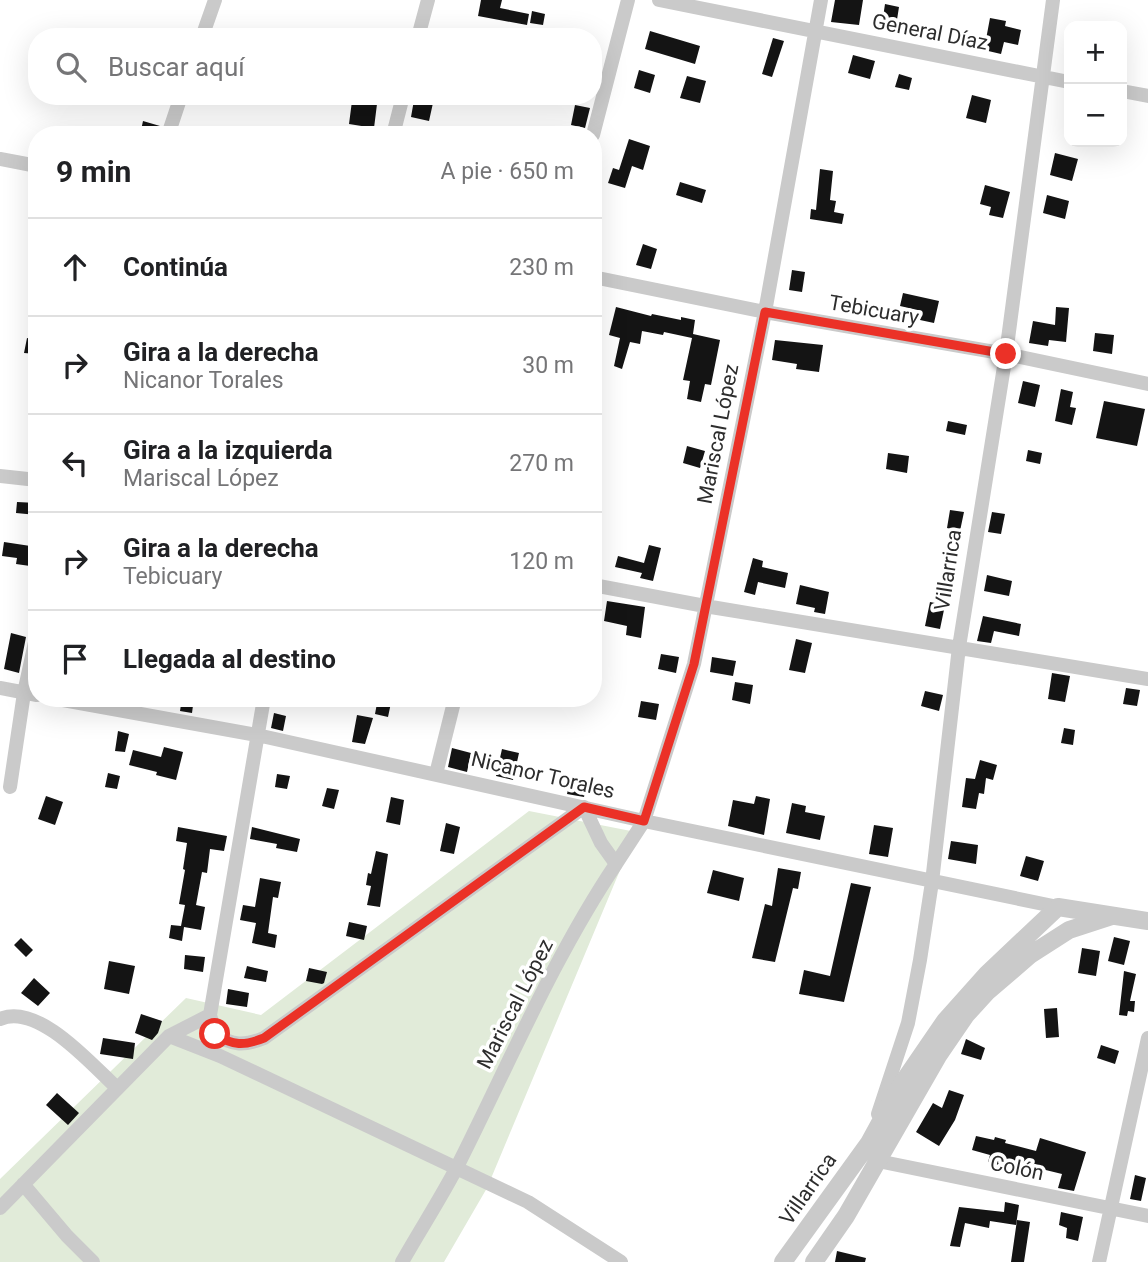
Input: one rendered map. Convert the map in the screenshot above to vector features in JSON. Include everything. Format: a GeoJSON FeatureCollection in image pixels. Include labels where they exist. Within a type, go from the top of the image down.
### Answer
{"type":"FeatureCollection","features":[{"type":"Feature","properties":{"kind":"street"},"geometry":{"type":"LineString","coordinates":[[205,28],[215,0]]}},
{"type":"Feature","properties":{"kind":"street"},"geometry":{"type":"LineString","coordinates":[[420,28],[428,0]]}},
{"type":"Feature","properties":{"kind":"street"},"geometry":{"type":"LineString","coordinates":[[602,100],[628,0]]}},
{"type":"Feature","properties":{"kind":"street","name":"General Díaz"},"geometry":{"type":"LineString","coordinates":[[659,0],[1064,81]]}},
{"type":"Feature","properties":{"kind":"street","name":"Mariscal López"},"geometry":{"type":"LineString","coordinates":[[402,1262],[457,1167],[539,1000],[602,885],[644,821],[694,664],[765,312],[821,0]]}},
{"type":"Feature","properties":{"kind":"street","name":"Villarrica"},"geometry":{"type":"LineString","coordinates":[[869,1143],[908,1023],[917,980],[932,882],[959,647],[1006,354],[1053,0]]}},
{"type":"Feature","properties":{"kind":"street"},"geometry":{"type":"LineString","coordinates":[[1127,92],[1148,96]]}},
{"type":"Feature","properties":{"kind":"street"},"geometry":{"type":"LineString","coordinates":[[171,126],[178,105]]}},
{"type":"Feature","properties":{"kind":"street"},"geometry":{"type":"LineString","coordinates":[[395,126],[401,105]]}},
{"type":"Feature","properties":{"kind":"street"},"geometry":{"type":"LineString","coordinates":[[595,126],[601,105]]}},
{"type":"Feature","properties":{"kind":"street"},"geometry":{"type":"LineString","coordinates":[[0,159],[28,164]]}},
{"type":"Feature","properties":{"kind":"street","name":"Tebicuary"},"geometry":{"type":"LineString","coordinates":[[602,279],[765,312],[1006,354],[1148,384]]}},
{"type":"Feature","properties":{"kind":"street"},"geometry":{"type":"LineString","coordinates":[[0,475],[28,479]]}},
{"type":"Feature","properties":{"kind":"street"},"geometry":{"type":"LineString","coordinates":[[602,587],[1148,679]]}},
{"type":"Feature","properties":{"kind":"street"},"geometry":{"type":"LineString","coordinates":[[0,688],[28,693]]}},
{"type":"Feature","properties":{"kind":"street"},"geometry":{"type":"LineString","coordinates":[[10,787],[28,707]]}},
{"type":"Feature","properties":{"kind":"street","name":"Nicanor Torales"},"geometry":{"type":"LineString","coordinates":[[102,707],[257,735],[932,882],[1058,907],[1148,921]]}},
{"type":"Feature","properties":{"kind":"street"},"geometry":{"type":"LineString","coordinates":[[262,707],[210,1015],[215,1034],[227,1042],[244,1046],[264,1038],[584,807],[601,843],[616,864]]}},
{"type":"Feature","properties":{"kind":"street"},"geometry":{"type":"LineString","coordinates":[[436,774],[453,707]]}},
{"type":"Feature","properties":{"kind":"street","name":"Villarrica"},"geometry":{"type":"LineString","coordinates":[[783,1262],[869,1143],[900,1088],[945,1021],[987,974],[1058,907]]}},
{"type":"Feature","properties":{"kind":"street","name":"Villarrica"},"geometry":{"type":"LineString","coordinates":[[814,1262],[846,1216],[956,1028],[987,992],[1030,955],[1069,930],[1116,915]]}},
{"type":"Feature","properties":{"kind":"street"},"geometry":{"type":"LineString","coordinates":[[0,1208],[169,1036],[210,1015]]}},
{"type":"Feature","properties":{"kind":"street"},"geometry":{"type":"LineString","coordinates":[[0,1020],[17,1016],[49,1028],[117,1088]]}},
{"type":"Feature","properties":{"kind":"street"},"geometry":{"type":"LineString","coordinates":[[203,1049],[215,1034]]}},
{"type":"Feature","properties":{"kind":"street"},"geometry":{"type":"LineString","coordinates":[[169,1036],[203,1049],[528,1202],[621,1262]]}},
{"type":"Feature","properties":{"kind":"street"},"geometry":{"type":"LineString","coordinates":[[1099,1262],[1148,1038]]}},
{"type":"Feature","properties":{"kind":"street"},"geometry":{"type":"LineString","coordinates":[[869,1143],[878,1161]]}},
{"type":"Feature","properties":{"kind":"street","name":"Colón"},"geometry":{"type":"LineString","coordinates":[[878,1161],[1148,1216]]}},
{"type":"Feature","properties":{"kind":"street"},"geometry":{"type":"LineString","coordinates":[[23,1184],[93,1262]]}},
{"type":"Feature","properties":{"kind":"green space"},"geometry":{"type":"Polygon","coordinates":[[[529,811],[636,832],[487,1188],[444,1262],[0,1262],[0,1179],[186,998],[261,1015],[529,811]]]}},
{"type":"Feature","properties":{"kind":"building"},"geometry":{"type":"Polygon","coordinates":[[[481,0],[502,0],[500,8],[529,14],[527,25],[478,16],[481,0]]]}},
{"type":"Feature","properties":{"kind":"building"},"geometry":{"type":"Polygon","coordinates":[[[835,0],[863,0],[859,25],[831,22],[835,0]]]}},
{"type":"Feature","properties":{"kind":"building"},"geometry":{"type":"Polygon","coordinates":[[[885,4],[899,7],[896,26],[882,24],[885,4]]]}},
{"type":"Feature","properties":{"kind":"building"},"geometry":{"type":"Polygon","coordinates":[[[532,11],[545,14],[543,25],[530,23],[532,11]]]}},
{"type":"Feature","properties":{"kind":"building"},"geometry":{"type":"Polygon","coordinates":[[[990,18],[1006,21],[1005,26],[1021,30],[1018,45],[1004,42],[1001,54],[984,50],[990,18]]]}},
{"type":"Feature","properties":{"kind":"building"},"geometry":{"type":"Polygon","coordinates":[[[650,31],[700,46],[695,64],[645,49],[650,31]]]}},
{"type":"Feature","properties":{"kind":"building"},"geometry":{"type":"Polygon","coordinates":[[[773,38],[784,41],[772,77],[762,74],[773,38]]]}},
{"type":"Feature","properties":{"kind":"building"},"geometry":{"type":"Polygon","coordinates":[[[853,55],[875,61],[870,79],[848,73],[853,55]]]}},
{"type":"Feature","properties":{"kind":"building"},"geometry":{"type":"Polygon","coordinates":[[[639,70],[655,75],[650,93],[634,88],[639,70]]]}},
{"type":"Feature","properties":{"kind":"building"},"geometry":{"type":"Polygon","coordinates":[[[899,74],[912,78],[909,90],[895,87],[899,74]]]}},
{"type":"Feature","properties":{"kind":"building"},"geometry":{"type":"Polygon","coordinates":[[[687,76],[706,81],[700,103],[680,98],[687,76]]]}},
{"type":"Feature","properties":{"kind":"building"},"geometry":{"type":"Polygon","coordinates":[[[972,95],[991,100],[986,123],[966,118],[972,95]]]}},
{"type":"Feature","properties":{"kind":"building"},"geometry":{"type":"Polygon","coordinates":[[[351,105],[377,105],[374,126],[349,124],[351,105]]]}},
{"type":"Feature","properties":{"kind":"building"},"geometry":{"type":"Polygon","coordinates":[[[413,105],[433,105],[429,121],[411,117],[413,105]]]}},
{"type":"Feature","properties":{"kind":"building"},"geometry":{"type":"Polygon","coordinates":[[[575,105],[590,108],[586,126],[571,125],[575,105]]]}},
{"type":"Feature","properties":{"kind":"building"},"geometry":{"type":"Polygon","coordinates":[[[143,121],[160,126],[142,126],[143,121]]]}},
{"type":"Feature","properties":{"kind":"building"},"geometry":{"type":"Polygon","coordinates":[[[629,139],[650,146],[643,170],[632,166],[625,188],[608,183],[613,168],[619,170],[629,139]]]}},
{"type":"Feature","properties":{"kind":"building"},"geometry":{"type":"Polygon","coordinates":[[[1055,153],[1078,159],[1072,181],[1050,175],[1055,153]]]}},
{"type":"Feature","properties":{"kind":"building"},"geometry":{"type":"Polygon","coordinates":[[[820,169],[833,171],[830,200],[836,201],[834,212],[844,214],[842,224],[810,219],[811,209],[816,210],[820,169]]]}},
{"type":"Feature","properties":{"kind":"building"},"geometry":{"type":"Polygon","coordinates":[[[680,182],[706,190],[702,203],[676,195],[680,182]]]}},
{"type":"Feature","properties":{"kind":"building"},"geometry":{"type":"Polygon","coordinates":[[[985,185],[1010,192],[1003,218],[989,215],[991,207],[980,204],[985,185]]]}},
{"type":"Feature","properties":{"kind":"building"},"geometry":{"type":"Polygon","coordinates":[[[1047,195],[1069,201],[1065,219],[1043,213],[1047,195]]]}},
{"type":"Feature","properties":{"kind":"building"},"geometry":{"type":"Polygon","coordinates":[[[643,244],[657,249],[651,269],[636,265],[643,244]]]}},
{"type":"Feature","properties":{"kind":"building"},"geometry":{"type":"Polygon","coordinates":[[[792,270],[805,272],[802,292],[789,290],[792,270]]]}},
{"type":"Feature","properties":{"kind":"building"},"geometry":{"type":"Polygon","coordinates":[[[903,293],[939,301],[934,323],[920,320],[922,311],[900,306],[903,293]]]}},
{"type":"Feature","properties":{"kind":"building"},"geometry":{"type":"Polygon","coordinates":[[[616,307],[651,316],[695,320],[693,334],[720,340],[711,385],[705,384],[701,402],[687,399],[690,381],[683,380],[692,338],[642,331],[640,344],[630,342],[622,369],[614,366],[620,338],[609,335],[616,307]]]}},
{"type":"Feature","properties":{"kind":"building"},"geometry":{"type":"Polygon","coordinates":[[[1056,307],[1069,308],[1066,342],[1049,340],[1048,346],[1029,343],[1033,321],[1055,325],[1056,307]]]}},
{"type":"Feature","properties":{"kind":"building"},"geometry":{"type":"Polygon","coordinates":[[[1095,333],[1114,335],[1112,354],[1093,351],[1095,333]]]}},
{"type":"Feature","properties":{"kind":"building"},"geometry":{"type":"Polygon","coordinates":[[[27,338],[28,338],[28,353],[24,353],[27,338]]]}},
{"type":"Feature","properties":{"kind":"building"},"geometry":{"type":"Polygon","coordinates":[[[775,340],[823,345],[819,372],[796,369],[797,364],[772,360],[775,340]]]}},
{"type":"Feature","properties":{"kind":"building"},"geometry":{"type":"Polygon","coordinates":[[[1023,381],[1040,385],[1035,407],[1018,403],[1023,381]]]}},
{"type":"Feature","properties":{"kind":"building"},"geometry":{"type":"Polygon","coordinates":[[[1061,389],[1073,392],[1070,407],[1076,408],[1072,425],[1055,421],[1061,389]]]}},
{"type":"Feature","properties":{"kind":"building"},"geometry":{"type":"Polygon","coordinates":[[[1104,401],[1145,409],[1137,446],[1096,438],[1104,401]]]}},
{"type":"Feature","properties":{"kind":"building"},"geometry":{"type":"Polygon","coordinates":[[[948,421],[967,425],[965,435],[946,431],[948,421]]]}},
{"type":"Feature","properties":{"kind":"building"},"geometry":{"type":"Polygon","coordinates":[[[687,446],[705,451],[700,468],[683,463],[687,446]]]}},
{"type":"Feature","properties":{"kind":"building"},"geometry":{"type":"Polygon","coordinates":[[[1028,450],[1042,453],[1040,464],[1026,461],[1028,450]]]}},
{"type":"Feature","properties":{"kind":"building"},"geometry":{"type":"Polygon","coordinates":[[[888,453],[909,456],[907,473],[886,469],[888,453]]]}},
{"type":"Feature","properties":{"kind":"building"},"geometry":{"type":"Polygon","coordinates":[[[17,502],[28,503],[28,514],[16,513],[17,502]]]}},
{"type":"Feature","properties":{"kind":"building"},"geometry":{"type":"Polygon","coordinates":[[[950,510],[964,512],[960,531],[947,528],[950,510]]]}},
{"type":"Feature","properties":{"kind":"building"},"geometry":{"type":"Polygon","coordinates":[[[992,512],[1005,514],[1001,534],[988,532],[992,512]]]}},
{"type":"Feature","properties":{"kind":"building"},"geometry":{"type":"Polygon","coordinates":[[[4,542],[28,546],[28,566],[16,564],[17,558],[2,556],[4,542]]]}},
{"type":"Feature","properties":{"kind":"building"},"geometry":{"type":"Polygon","coordinates":[[[649,545],[661,548],[653,581],[640,578],[642,573],[615,567],[618,556],[644,563],[649,545]]]}},
{"type":"Feature","properties":{"kind":"building"},"geometry":{"type":"Polygon","coordinates":[[[753,558],[763,561],[762,567],[788,573],[785,588],[758,582],[755,595],[744,592],[753,558]]]}},
{"type":"Feature","properties":{"kind":"building"},"geometry":{"type":"Polygon","coordinates":[[[987,575],[1012,581],[1009,596],[984,591],[987,575]]]}},
{"type":"Feature","properties":{"kind":"building"},"geometry":{"type":"Polygon","coordinates":[[[800,585],[829,592],[825,614],[814,612],[815,608],[796,604],[800,585]]]}},
{"type":"Feature","properties":{"kind":"building"},"geometry":{"type":"Polygon","coordinates":[[[607,601],[645,607],[641,638],[626,635],[627,626],[604,621],[607,601]]]}},
{"type":"Feature","properties":{"kind":"building"},"geometry":{"type":"Polygon","coordinates":[[[930,602],[945,605],[940,629],[925,626],[930,602]]]}},
{"type":"Feature","properties":{"kind":"building"},"geometry":{"type":"Polygon","coordinates":[[[983,616],[1021,624],[1019,636],[994,631],[991,643],[977,641],[983,616]]]}},
{"type":"Feature","properties":{"kind":"building"},"geometry":{"type":"Polygon","coordinates":[[[11,633],[26,637],[19,673],[4,669],[11,633]]]}},
{"type":"Feature","properties":{"kind":"building"},"geometry":{"type":"Polygon","coordinates":[[[796,639],[812,643],[805,673],[789,670],[796,639]]]}},
{"type":"Feature","properties":{"kind":"building"},"geometry":{"type":"Polygon","coordinates":[[[661,654],[679,657],[676,673],[658,669],[661,654]]]}},
{"type":"Feature","properties":{"kind":"building"},"geometry":{"type":"Polygon","coordinates":[[[712,657],[736,661],[733,676],[710,672],[712,657]]]}},
{"type":"Feature","properties":{"kind":"building"},"geometry":{"type":"Polygon","coordinates":[[[1052,673],[1070,676],[1065,702],[1048,699],[1052,673]]]}},
{"type":"Feature","properties":{"kind":"building"},"geometry":{"type":"Polygon","coordinates":[[[735,682],[753,685],[750,704],[732,700],[735,682]]]}},
{"type":"Feature","properties":{"kind":"building"},"geometry":{"type":"Polygon","coordinates":[[[1126,688],[1140,690],[1137,706],[1123,704],[1126,688]]]}},
{"type":"Feature","properties":{"kind":"building"},"geometry":{"type":"Polygon","coordinates":[[[925,691],[943,695],[939,711],[921,706],[925,691]]]}},
{"type":"Feature","properties":{"kind":"building"},"geometry":{"type":"Polygon","coordinates":[[[641,701],[659,704],[656,720],[638,717],[641,701]]]}},
{"type":"Feature","properties":{"kind":"building"},"geometry":{"type":"Polygon","coordinates":[[[181,707],[193,707],[192,713],[180,711],[181,707]]]}},
{"type":"Feature","properties":{"kind":"building"},"geometry":{"type":"Polygon","coordinates":[[[376,707],[390,707],[388,717],[375,714],[376,707]]]}},
{"type":"Feature","properties":{"kind":"building"},"geometry":{"type":"Polygon","coordinates":[[[274,713],[286,716],[283,731],[271,728],[274,713]]]}},
{"type":"Feature","properties":{"kind":"building"},"geometry":{"type":"Polygon","coordinates":[[[357,715],[373,718],[365,744],[352,742],[357,715]]]}},
{"type":"Feature","properties":{"kind":"building"},"geometry":{"type":"Polygon","coordinates":[[[1064,728],[1075,730],[1073,745],[1061,743],[1064,728]]]}},
{"type":"Feature","properties":{"kind":"building"},"geometry":{"type":"Polygon","coordinates":[[[118,731],[129,734],[125,752],[115,751],[118,731]]]}},
{"type":"Feature","properties":{"kind":"building"},"geometry":{"type":"Polygon","coordinates":[[[164,747],[183,752],[176,780],[129,765],[133,750],[161,757],[164,747]]]}},
{"type":"Feature","properties":{"kind":"building"},"geometry":{"type":"Polygon","coordinates":[[[452,748],[471,753],[467,772],[448,767],[452,748]]]}},
{"type":"Feature","properties":{"kind":"building"},"geometry":{"type":"Polygon","coordinates":[[[502,749],[519,753],[513,780],[496,776],[502,749]]]}},
{"type":"Feature","properties":{"kind":"building"},"geometry":{"type":"Polygon","coordinates":[[[980,760],[997,765],[993,780],[986,778],[984,794],[979,793],[976,809],[962,807],[966,778],[975,779],[980,760]]]}},
{"type":"Feature","properties":{"kind":"building"},"geometry":{"type":"Polygon","coordinates":[[[108,773],[120,776],[117,789],[105,787],[108,773]]]}},
{"type":"Feature","properties":{"kind":"building"},"geometry":{"type":"Polygon","coordinates":[[[277,774],[290,776],[287,789],[275,787],[277,774]]]}},
{"type":"Feature","properties":{"kind":"building"},"geometry":{"type":"Polygon","coordinates":[[[569,785],[586,789],[584,797],[567,794],[569,785]]]}},
{"type":"Feature","properties":{"kind":"building"},"geometry":{"type":"Polygon","coordinates":[[[327,788],[339,790],[334,809],[322,806],[327,788]]]}},
{"type":"Feature","properties":{"kind":"building"},"geometry":{"type":"Polygon","coordinates":[[[46,796],[63,802],[55,825],[38,819],[46,796]]]}},
{"type":"Feature","properties":{"kind":"building"},"geometry":{"type":"Polygon","coordinates":[[[756,796],[770,799],[764,835],[728,826],[733,800],[754,804],[756,796]]]}},
{"type":"Feature","properties":{"kind":"building"},"geometry":{"type":"Polygon","coordinates":[[[391,797],[404,800],[400,825],[386,822],[391,797]]]}},
{"type":"Feature","properties":{"kind":"building"},"geometry":{"type":"Polygon","coordinates":[[[792,803],[806,806],[805,812],[825,816],[820,840],[786,833],[792,803]]]}},
{"type":"Feature","properties":{"kind":"building"},"geometry":{"type":"Polygon","coordinates":[[[446,823],[460,827],[454,854],[440,851],[446,823]]]}},
{"type":"Feature","properties":{"kind":"building"},"geometry":{"type":"Polygon","coordinates":[[[874,825],[893,828],[888,857],[869,854],[874,825]]]}},
{"type":"Feature","properties":{"kind":"building"},"geometry":{"type":"Polygon","coordinates":[[[178,827],[227,836],[224,851],[210,849],[207,873],[202,872],[196,905],[205,907],[201,930],[184,927],[182,941],[169,938],[171,925],[181,926],[185,905],[179,904],[187,843],[176,841],[178,827]]]}},
{"type":"Feature","properties":{"kind":"building"},"geometry":{"type":"Polygon","coordinates":[[[252,827],[300,839],[297,852],[276,848],[277,844],[250,839],[252,827]]]}},
{"type":"Feature","properties":{"kind":"building"},"geometry":{"type":"Polygon","coordinates":[[[951,841],[978,845],[976,864],[948,859],[951,841]]]}},
{"type":"Feature","properties":{"kind":"building"},"geometry":{"type":"Polygon","coordinates":[[[376,851],[388,854],[380,907],[367,905],[371,886],[366,885],[368,873],[371,874],[376,851]]]}},
{"type":"Feature","properties":{"kind":"building"},"geometry":{"type":"Polygon","coordinates":[[[1026,856],[1044,861],[1038,881],[1020,876],[1026,856]]]}},
{"type":"Feature","properties":{"kind":"building"},"geometry":{"type":"Polygon","coordinates":[[[778,868],[801,872],[798,889],[793,888],[775,962],[752,958],[765,904],[772,906],[778,868]]]}},
{"type":"Feature","properties":{"kind":"building"},"geometry":{"type":"Polygon","coordinates":[[[713,870],[744,878],[739,901],[707,893],[713,870]]]}},
{"type":"Feature","properties":{"kind":"building"},"geometry":{"type":"Polygon","coordinates":[[[260,878],[281,882],[278,898],[273,897],[268,933],[277,935],[275,948],[252,943],[256,923],[240,920],[243,905],[255,907],[260,878]]]}},
{"type":"Feature","properties":{"kind":"building"},"geometry":{"type":"Polygon","coordinates":[[[851,883],[871,887],[844,1002],[799,994],[804,970],[830,976],[851,883]]]}},
{"type":"Feature","properties":{"kind":"building"},"geometry":{"type":"Polygon","coordinates":[[[349,922],[367,926],[364,940],[346,936],[349,922]]]}},
{"type":"Feature","properties":{"kind":"building"},"geometry":{"type":"Polygon","coordinates":[[[1114,937],[1130,941],[1124,965],[1108,961],[1114,937]]]}},
{"type":"Feature","properties":{"kind":"building"},"geometry":{"type":"Polygon","coordinates":[[[21,938],[33,950],[26,957],[14,945],[21,938]]]}},
{"type":"Feature","properties":{"kind":"building"},"geometry":{"type":"Polygon","coordinates":[[[1082,948],[1100,951],[1096,976],[1078,973],[1082,948]]]}},
{"type":"Feature","properties":{"kind":"building"},"geometry":{"type":"Polygon","coordinates":[[[185,955],[205,957],[203,972],[184,969],[185,955]]]}},
{"type":"Feature","properties":{"kind":"building"},"geometry":{"type":"Polygon","coordinates":[[[109,961],[135,966],[129,994],[104,989],[109,961]]]}},
{"type":"Feature","properties":{"kind":"building"},"geometry":{"type":"Polygon","coordinates":[[[247,966],[268,971],[266,982],[244,978],[247,966]]]}},
{"type":"Feature","properties":{"kind":"building"},"geometry":{"type":"Polygon","coordinates":[[[309,968],[327,972],[324,983],[306,981],[309,968]]]}},
{"type":"Feature","properties":{"kind":"building"},"geometry":{"type":"Polygon","coordinates":[[[1124,971],[1136,974],[1130,1001],[1135,1001],[1134,1012],[1128,1011],[1127,1016],[1119,1015],[1124,971]]]}},
{"type":"Feature","properties":{"kind":"building"},"geometry":{"type":"Polygon","coordinates":[[[34,978],[50,993],[38,1006],[21,993],[34,978]]]}},
{"type":"Feature","properties":{"kind":"building"},"geometry":{"type":"Polygon","coordinates":[[[228,989],[249,993],[247,1007],[226,1004],[228,989]]]}},
{"type":"Feature","properties":{"kind":"building"},"geometry":{"type":"Polygon","coordinates":[[[1057,1008],[1059,1037],[1046,1038],[1044,1009],[1057,1008]]]}},
{"type":"Feature","properties":{"kind":"building"},"geometry":{"type":"Polygon","coordinates":[[[141,1014],[162,1021],[152,1040],[135,1033],[141,1014]]]}},
{"type":"Feature","properties":{"kind":"building"},"geometry":{"type":"Polygon","coordinates":[[[103,1038],[135,1043],[133,1059],[100,1054],[103,1038]]]}},
{"type":"Feature","properties":{"kind":"building"},"geometry":{"type":"Polygon","coordinates":[[[966,1039],[985,1048],[981,1060],[961,1054],[966,1039]]]}},
{"type":"Feature","properties":{"kind":"building"},"geometry":{"type":"Polygon","coordinates":[[[1101,1045],[1119,1051],[1115,1064],[1097,1058],[1101,1045]]]}},
{"type":"Feature","properties":{"kind":"building"},"geometry":{"type":"Polygon","coordinates":[[[949,1090],[964,1095],[955,1120],[939,1146],[916,1132],[933,1103],[942,1108],[949,1090]]]}},
{"type":"Feature","properties":{"kind":"building"},"geometry":{"type":"Polygon","coordinates":[[[57,1093],[79,1113],[68,1125],[46,1105],[57,1093]]]}},
{"type":"Feature","properties":{"kind":"building"},"geometry":{"type":"Polygon","coordinates":[[[976,1136],[994,1140],[995,1137],[1006,1140],[1005,1143],[1036,1151],[1040,1138],[1086,1152],[1074,1191],[1058,1188],[1062,1174],[1001,1159],[999,1165],[988,1162],[990,1155],[972,1150],[976,1136]]]}},
{"type":"Feature","properties":{"kind":"building"},"geometry":{"type":"Polygon","coordinates":[[[1135,1175],[1146,1178],[1141,1201],[1130,1199],[1135,1175]]]}},
{"type":"Feature","properties":{"kind":"building"},"geometry":{"type":"Polygon","coordinates":[[[1005,1202],[1019,1205],[1016,1225],[990,1221],[989,1228],[965,1223],[960,1247],[950,1246],[959,1207],[1004,1212],[1005,1202]]]}},
{"type":"Feature","properties":{"kind":"building"},"geometry":{"type":"Polygon","coordinates":[[[1061,1212],[1083,1217],[1078,1241],[1066,1238],[1067,1228],[1059,1225],[1061,1212]]]}},
{"type":"Feature","properties":{"kind":"building"},"geometry":{"type":"Polygon","coordinates":[[[1017,1220],[1030,1222],[1024,1262],[1011,1262],[1017,1220]]]}},
{"type":"Feature","properties":{"kind":"building"},"geometry":{"type":"Polygon","coordinates":[[[837,1251],[866,1258],[865,1262],[835,1262],[837,1251]]]}},
{"type":"Feature","properties":{"kind":"route"},"geometry":{"type":"LineString","coordinates":[[215,1034],[227,1042],[244,1046],[264,1038],[584,807],[644,821],[694,664],[765,312],[1006,354]]}}]}
